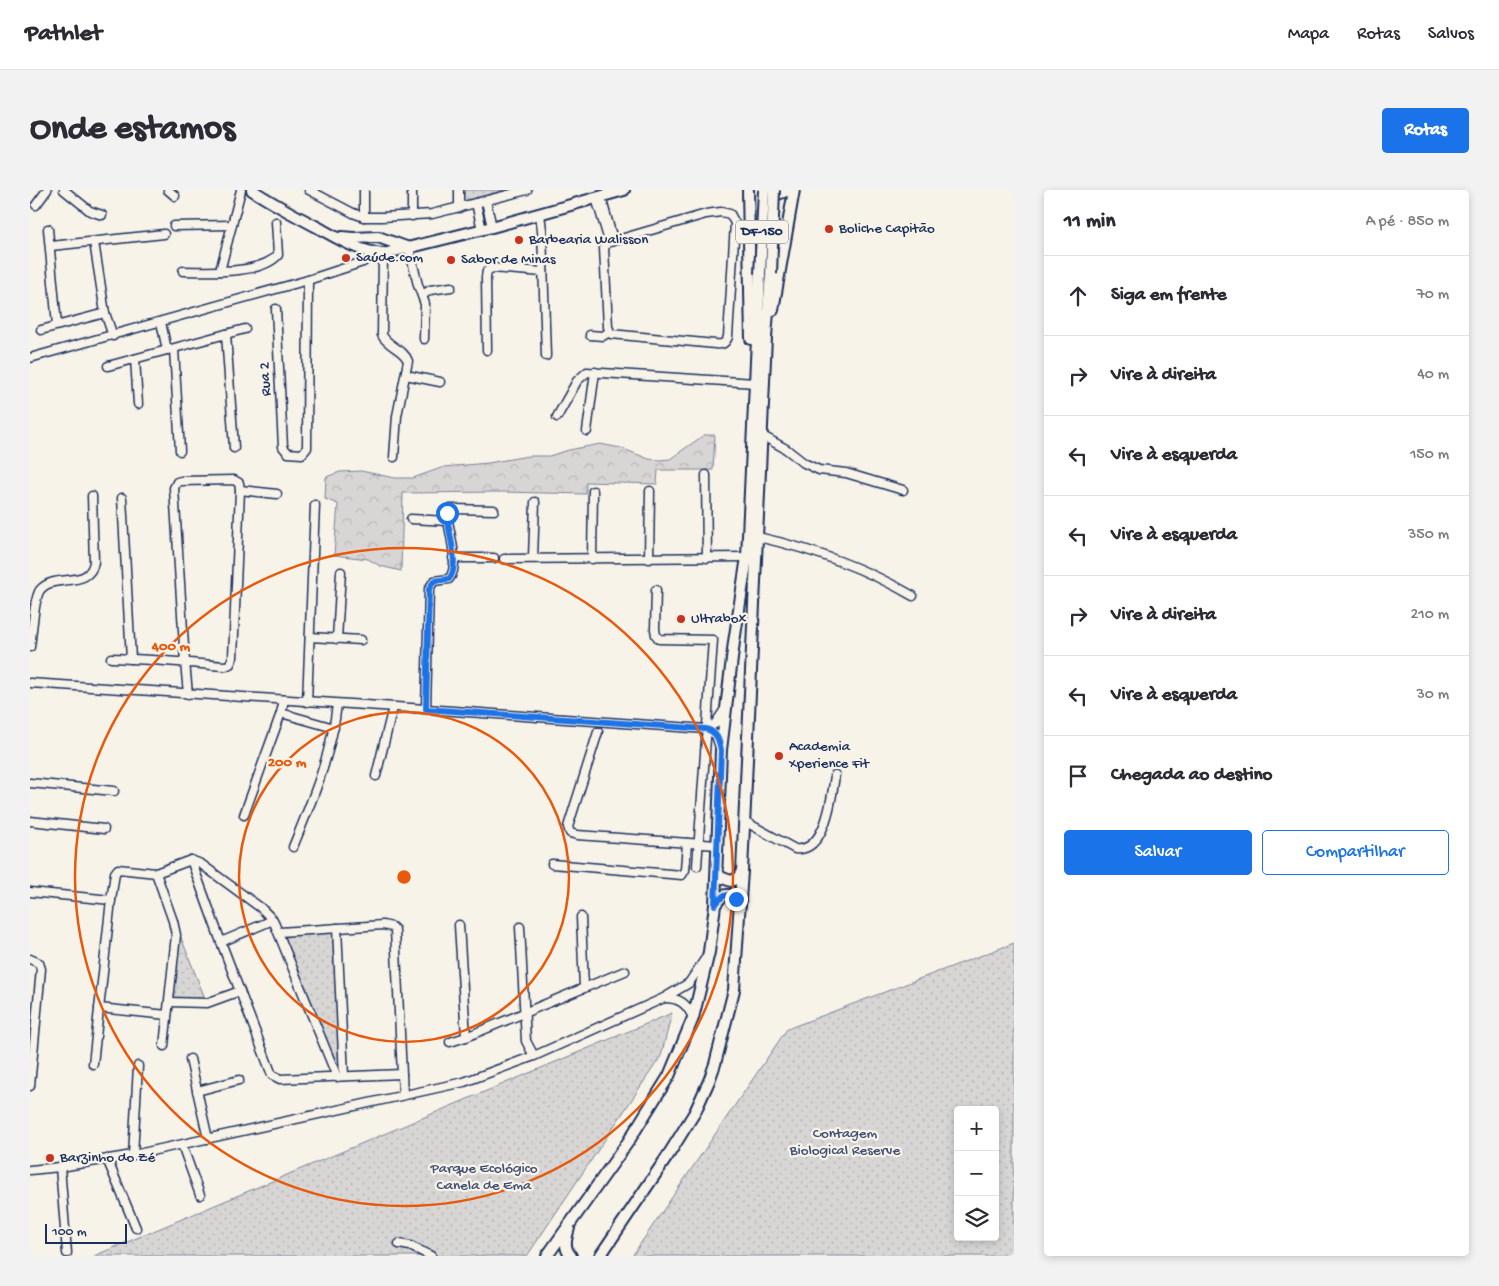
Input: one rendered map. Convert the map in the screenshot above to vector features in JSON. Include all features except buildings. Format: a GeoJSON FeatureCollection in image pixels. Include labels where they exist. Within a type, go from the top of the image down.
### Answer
{"type":"FeatureCollection","features":[{"type":"Feature","properties":{"kind":"main road"},"geometry":{"type":"LineString","coordinates":[[252,190],[334,236],[363,250],[381,253],[487,229],[624,190]]}},
{"type":"Feature","properties":{"kind":"main road"},"geometry":{"type":"LineString","coordinates":[[748,190],[751,366],[755,381]]}},
{"type":"Feature","properties":{"kind":"main road"},"geometry":{"type":"LineString","coordinates":[[762,190],[778,194],[789,190]]}},
{"type":"Feature","properties":{"kind":"main road","name":"DF-150"},"geometry":{"type":"LineString","coordinates":[[547,1256],[642,1121],[668,1076],[693,1018],[709,952],[715,905],[721,750],[725,709],[747,558],[762,190]]}},
{"type":"Feature","properties":{"kind":"main road","name":"DF-150"},"geometry":{"type":"LineString","coordinates":[[600,1254],[680,1136],[694,1112],[709,1081],[734,990],[742,871],[774,190]]}},
{"type":"Feature","properties":{"kind":"main road"},"geometry":{"type":"LineString","coordinates":[[766,337],[777,296],[794,190]]}},
{"type":"Feature","properties":{"kind":"main road"},"geometry":{"type":"LineString","coordinates":[[334,236],[353,238],[378,237],[409,248]]}},
{"type":"Feature","properties":{"kind":"main road"},"geometry":{"type":"LineString","coordinates":[[363,250],[362,243],[366,237]]}},
{"type":"Feature","properties":{"kind":"main road"},"geometry":{"type":"LineString","coordinates":[[381,253],[390,246],[386,239]]}},
{"type":"Feature","properties":{"kind":"main road"},"geometry":{"type":"LineString","coordinates":[[717,870],[720,878],[731,881],[738,878],[742,871]]}},
{"type":"Feature","properties":{"kind":"main road"},"geometry":{"type":"LineString","coordinates":[[715,905],[721,896],[727,894],[734,896],[740,905]]}},
{"type":"Feature","properties":{"kind":"main road"},"geometry":{"type":"LineString","coordinates":[[571,1222],[566,1239],[567,1252],[571,1256]]}},
{"type":"Feature","properties":{"kind":"street"},"geometry":{"type":"LineString","coordinates":[[36,205],[47,190]]}},
{"type":"Feature","properties":{"kind":"street"},"geometry":{"type":"LineString","coordinates":[[64,190],[90,210],[102,215]]}},
{"type":"Feature","properties":{"kind":"street"},"geometry":{"type":"LineString","coordinates":[[168,190],[175,196]]}},
{"type":"Feature","properties":{"kind":"street"},"geometry":{"type":"LineString","coordinates":[[220,271],[241,190]]}},
{"type":"Feature","properties":{"kind":"street"},"geometry":{"type":"LineString","coordinates":[[364,190],[364,216]]}},
{"type":"Feature","properties":{"kind":"street"},"geometry":{"type":"LineString","coordinates":[[412,190],[412,216]]}},
{"type":"Feature","properties":{"kind":"street"},"geometry":{"type":"LineString","coordinates":[[459,190],[459,208]]}},
{"type":"Feature","properties":{"kind":"street"},"geometry":{"type":"LineString","coordinates":[[314,191],[353,214],[364,216],[412,216],[459,208],[507,193],[527,190]]}},
{"type":"Feature","properties":{"kind":"street"},"geometry":{"type":"LineString","coordinates":[[599,198],[611,241]]}},
{"type":"Feature","properties":{"kind":"street"},"geometry":{"type":"LineString","coordinates":[[486,201],[487,229]]}},
{"type":"Feature","properties":{"kind":"street"},"geometry":{"type":"LineString","coordinates":[[476,203],[487,229]]}},
{"type":"Feature","properties":{"kind":"street"},"geometry":{"type":"LineString","coordinates":[[720,212],[730,214],[735,223],[728,337],[723,344],[614,335],[609,332],[604,248],[611,241],[706,214],[720,212]]}},
{"type":"Feature","properties":{"kind":"street"},"geometry":{"type":"LineString","coordinates":[[540,214],[546,356]]}},
{"type":"Feature","properties":{"kind":"street"},"geometry":{"type":"LineString","coordinates":[[183,270],[240,270],[269,262],[278,255],[276,222]]}},
{"type":"Feature","properties":{"kind":"street"},"geometry":{"type":"LineString","coordinates":[[174,226],[232,226]]}},
{"type":"Feature","properties":{"kind":"street"},"geometry":{"type":"LineString","coordinates":[[48,229],[57,325]]}},
{"type":"Feature","properties":{"kind":"street"},"geometry":{"type":"LineString","coordinates":[[51,246],[164,234]]}},
{"type":"Feature","properties":{"kind":"street"},"geometry":{"type":"LineString","coordinates":[[94,242],[105,313],[113,336]]}},
{"type":"Feature","properties":{"kind":"street"},"geometry":{"type":"LineString","coordinates":[[409,248],[418,285],[425,304],[424,339]]}},
{"type":"Feature","properties":{"kind":"street"},"geometry":{"type":"LineString","coordinates":[[363,250],[363,262]]}},
{"type":"Feature","properties":{"kind":"street"},"geometry":{"type":"LineString","coordinates":[[30,358],[308,280],[363,262],[381,253],[382,335],[384,340],[408,358],[397,416],[394,457]]}},
{"type":"Feature","properties":{"kind":"street"},"geometry":{"type":"LineString","coordinates":[[488,350],[487,271],[492,268],[543,272]]}},
{"type":"Feature","properties":{"kind":"street","name":"Rua 2"},"geometry":{"type":"LineString","coordinates":[[276,309],[283,448],[288,452],[299,454],[305,452],[307,448],[308,280]]}},
{"type":"Feature","properties":{"kind":"street"},"geometry":{"type":"LineString","coordinates":[[423,295],[430,290],[451,287]]}},
{"type":"Feature","properties":{"kind":"street"},"geometry":{"type":"LineString","coordinates":[[40,330],[105,313]]}},
{"type":"Feature","properties":{"kind":"street"},"geometry":{"type":"LineString","coordinates":[[161,322],[170,349],[180,451]]}},
{"type":"Feature","properties":{"kind":"street"},"geometry":{"type":"LineString","coordinates":[[108,366],[245,329]]}},
{"type":"Feature","properties":{"kind":"street"},"geometry":{"type":"LineString","coordinates":[[590,335],[603,336],[609,332]]}},
{"type":"Feature","properties":{"kind":"street"},"geometry":{"type":"LineString","coordinates":[[226,334],[234,448]]}},
{"type":"Feature","properties":{"kind":"street"},"geometry":{"type":"LineString","coordinates":[[135,359],[138,404]]}},
{"type":"Feature","properties":{"kind":"street"},"geometry":{"type":"LineString","coordinates":[[557,417],[580,376],[587,372],[755,381]]}},
{"type":"Feature","properties":{"kind":"street"},"geometry":{"type":"LineString","coordinates":[[587,431],[595,372]]}},
{"type":"Feature","properties":{"kind":"street"},"geometry":{"type":"LineString","coordinates":[[406,375],[440,382]]}},
{"type":"Feature","properties":{"kind":"street"},"geometry":{"type":"LineString","coordinates":[[761,435],[786,449],[804,463],[819,470],[853,474],[903,490]]}},
{"type":"Feature","properties":{"kind":"street"},"geometry":{"type":"LineString","coordinates":[[706,475],[707,558]]}},
{"type":"Feature","properties":{"kind":"street"},"geometry":{"type":"LineString","coordinates":[[111,658],[185,662],[226,666],[229,665],[232,660],[240,490],[239,483],[234,480],[181,480],[175,484],[185,662],[188,694]]}},
{"type":"Feature","properties":{"kind":"street"},"geometry":{"type":"LineString","coordinates":[[240,490],[277,494]]}},
{"type":"Feature","properties":{"kind":"street"},"geometry":{"type":"LineString","coordinates":[[592,559],[593,491]]}},
{"type":"Feature","properties":{"kind":"street"},"geometry":{"type":"LineString","coordinates":[[649,559],[650,491]]}},
{"type":"Feature","properties":{"kind":"street"},"geometry":{"type":"LineString","coordinates":[[30,647],[40,590],[50,584],[84,577],[93,570],[92,496]]}},
{"type":"Feature","properties":{"kind":"street"},"geometry":{"type":"LineString","coordinates":[[122,498],[131,659]]}},
{"type":"Feature","properties":{"kind":"street"},"geometry":{"type":"LineString","coordinates":[[534,558],[535,502]]}},
{"type":"Feature","properties":{"kind":"street"},"geometry":{"type":"LineString","coordinates":[[307,702],[315,505]]}},
{"type":"Feature","properties":{"kind":"street"},"geometry":{"type":"LineString","coordinates":[[426,709],[429,589],[434,581],[446,580],[451,577],[454,558],[447,513],[450,510],[494,510]]}},
{"type":"Feature","properties":{"kind":"street"},"geometry":{"type":"LineString","coordinates":[[411,519],[448,521]]}},
{"type":"Feature","properties":{"kind":"street"},"geometry":{"type":"LineString","coordinates":[[758,537],[786,543],[830,557],[913,596]]}},
{"type":"Feature","properties":{"kind":"street"},"geometry":{"type":"LineString","coordinates":[[454,558],[494,558]]}},
{"type":"Feature","properties":{"kind":"street"},"geometry":{"type":"LineString","coordinates":[[504,558],[747,558]]}},
{"type":"Feature","properties":{"kind":"street"},"geometry":{"type":"LineString","coordinates":[[337,639],[341,572]]}},
{"type":"Feature","properties":{"kind":"street"},"geometry":{"type":"LineString","coordinates":[[656,590],[654,629],[659,639],[713,640],[698,866]]}},
{"type":"Feature","properties":{"kind":"street"},"geometry":{"type":"LineString","coordinates":[[310,637],[362,640]]}},
{"type":"Feature","properties":{"kind":"street"},"geometry":{"type":"LineString","coordinates":[[30,683],[706,729],[716,735],[721,750]]}},
{"type":"Feature","properties":{"kind":"street"},"geometry":{"type":"LineString","coordinates":[[244,815],[284,700]]}},
{"type":"Feature","properties":{"kind":"street"},"geometry":{"type":"LineString","coordinates":[[293,847],[318,782],[334,728],[337,704]]}},
{"type":"Feature","properties":{"kind":"street"},"geometry":{"type":"LineString","coordinates":[[376,776],[393,707]]}},
{"type":"Feature","properties":{"kind":"street"},"geometry":{"type":"LineString","coordinates":[[706,729],[715,724],[725,709]]}},
{"type":"Feature","properties":{"kind":"street"},"geometry":{"type":"LineString","coordinates":[[281,713],[334,728]]}},
{"type":"Feature","properties":{"kind":"street"},"geometry":{"type":"LineString","coordinates":[[598,732],[568,827],[570,833],[717,845]]}},
{"type":"Feature","properties":{"kind":"street"},"geometry":{"type":"LineString","coordinates":[[744,821],[795,849],[801,850],[808,847],[819,835],[827,819],[831,806],[835,775]]}},
{"type":"Feature","properties":{"kind":"street"},"geometry":{"type":"LineString","coordinates":[[30,783],[114,791]]}},
{"type":"Feature","properties":{"kind":"street"},"geometry":{"type":"LineString","coordinates":[[30,822],[104,829]]}},
{"type":"Feature","properties":{"kind":"street"},"geometry":{"type":"LineString","coordinates":[[552,864],[682,875],[685,870],[687,843]]}},
{"type":"Feature","properties":{"kind":"street"},"geometry":{"type":"LineString","coordinates":[[191,860],[272,1076],[280,1079],[402,1074]]}},
{"type":"Feature","properties":{"kind":"street"},"geometry":{"type":"LineString","coordinates":[[93,1064],[115,873],[118,869],[156,874],[191,860],[201,864],[262,908],[274,920],[341,1076]]}},
{"type":"Feature","properties":{"kind":"street"},"geometry":{"type":"LineString","coordinates":[[156,874],[176,936],[164,1046]]}},
{"type":"Feature","properties":{"kind":"street"},"geometry":{"type":"LineString","coordinates":[[30,892],[111,900]]}},
{"type":"Feature","properties":{"kind":"street"},"geometry":{"type":"LineString","coordinates":[[581,917],[584,988]]}},
{"type":"Feature","properties":{"kind":"street"},"geometry":{"type":"LineString","coordinates":[[221,942],[274,920]]}},
{"type":"Feature","properties":{"kind":"street"},"geometry":{"type":"LineString","coordinates":[[280,932],[384,925],[395,930],[403,1095]]}},
{"type":"Feature","properties":{"kind":"street"},"geometry":{"type":"LineString","coordinates":[[459,925],[466,1037]]}},
{"type":"Feature","properties":{"kind":"street"},"geometry":{"type":"LineString","coordinates":[[520,927],[526,1041],[534,1056]]}},
{"type":"Feature","properties":{"kind":"street"},"geometry":{"type":"LineString","coordinates":[[337,928],[341,1076]]}},
{"type":"Feature","properties":{"kind":"street"},"geometry":{"type":"LineString","coordinates":[[30,1170],[133,1155],[464,1082],[534,1056],[664,998],[689,983],[709,952]]}},
{"type":"Feature","properties":{"kind":"street"},"geometry":{"type":"LineString","coordinates":[[30,959],[38,963],[41,969],[30,1086]]}},
{"type":"Feature","properties":{"kind":"street"},"geometry":{"type":"LineString","coordinates":[[450,1042],[625,971]]}},
{"type":"Feature","properties":{"kind":"street"},"geometry":{"type":"LineString","coordinates":[[169,1002],[207,1003],[240,991]]}},
{"type":"Feature","properties":{"kind":"street"},"geometry":{"type":"LineString","coordinates":[[664,998],[674,999],[683,1003],[688,1007],[693,1018]]}},
{"type":"Feature","properties":{"kind":"street"},"geometry":{"type":"LineString","coordinates":[[99,1008],[168,1015]]}},
{"type":"Feature","properties":{"kind":"street"},"geometry":{"type":"LineString","coordinates":[[190,1059],[208,1139]]}},
{"type":"Feature","properties":{"kind":"street"},"geometry":{"type":"LineString","coordinates":[[133,1155],[138,1066]]}},
{"type":"Feature","properties":{"kind":"street"},"geometry":{"type":"LineString","coordinates":[[197,1091],[239,1080]]}},
{"type":"Feature","properties":{"kind":"street"},"geometry":{"type":"LineString","coordinates":[[182,1145],[200,1195]]}},
{"type":"Feature","properties":{"kind":"street"},"geometry":{"type":"LineString","coordinates":[[107,1159],[136,1228]]}},
{"type":"Feature","properties":{"kind":"street"},"geometry":{"type":"LineString","coordinates":[[60,1167],[67,1253]]}},
{"type":"Feature","properties":{"kind":"street"},"geometry":{"type":"LineString","coordinates":[[400,1244],[410,1246],[431,1256]]}},
{"type":"Feature","properties":{"kind":"green space"},"geometry":{"type":"Polygon","coordinates":[[[461,190],[503,190],[503,193],[463,203],[461,190]]]}},
{"type":"Feature","properties":{"kind":"green space"},"geometry":{"type":"Polygon","coordinates":[[[704,435],[715,435],[713,470],[658,470],[657,484],[586,482],[586,494],[503,492],[403,493],[401,571],[380,566],[368,559],[334,555],[338,504],[325,499],[326,477],[340,472],[361,471],[395,478],[413,478],[444,467],[488,463],[528,456],[549,456],[600,444],[621,448],[649,459],[670,459],[704,435]]]}},
{"type":"Feature","properties":{"kind":"green space"},"geometry":{"type":"Polygon","coordinates":[[[333,933],[341,1073],[338,1073],[284,935],[333,933]]]}},
{"type":"Feature","properties":{"kind":"green space"},"geometry":{"type":"Polygon","coordinates":[[[178,935],[180,935],[206,1001],[174,999],[172,997],[178,935]]]}},
{"type":"Feature","properties":{"kind":"green space","name":"Contagem Biological Reserve"},"geometry":{"type":"Polygon","coordinates":[[[1014,943],[1014,1256],[632,1256],[787,1029],[1014,943]]]}},
{"type":"Feature","properties":{"kind":"green space","name":"Parque Ecológico Canela de Ema"},"geometry":{"type":"Polygon","coordinates":[[[672,1013],[661,1056],[527,1256],[94,1256],[672,1013]]]}},
{"type":"Feature","properties":{"kind":"place","name":"Boliche Capitão"},"geometry":{"type":"Point","coordinates":[829,229]}},
{"type":"Feature","properties":{"kind":"place","name":"Barbearia Walisson"},"geometry":{"type":"Point","coordinates":[519,240]}},
{"type":"Feature","properties":{"kind":"place","name":"Saúde.com"},"geometry":{"type":"Point","coordinates":[346,258]}},
{"type":"Feature","properties":{"kind":"place","name":"Sabor de Minas"},"geometry":{"type":"Point","coordinates":[451,260]}},
{"type":"Feature","properties":{"kind":"place","name":"Ultrabox"},"geometry":{"type":"Point","coordinates":[681,619]}},
{"type":"Feature","properties":{"kind":"place","name":"Academia Xperience Fit"},"geometry":{"type":"Point","coordinates":[779,756]}},
{"type":"Feature","properties":{"kind":"place","name":"Barzinho do Zé"},"geometry":{"type":"Point","coordinates":[50,1158]}},
{"type":"Feature","properties":{"kind":"route"},"geometry":{"type":"LineString","coordinates":[[447,513],[454,558],[453,574],[449,579],[434,581],[429,589],[426,709],[706,729],[713,732],[719,740],[721,750],[715,905],[721,896],[727,894],[734,896],[736,899]]}}]}
